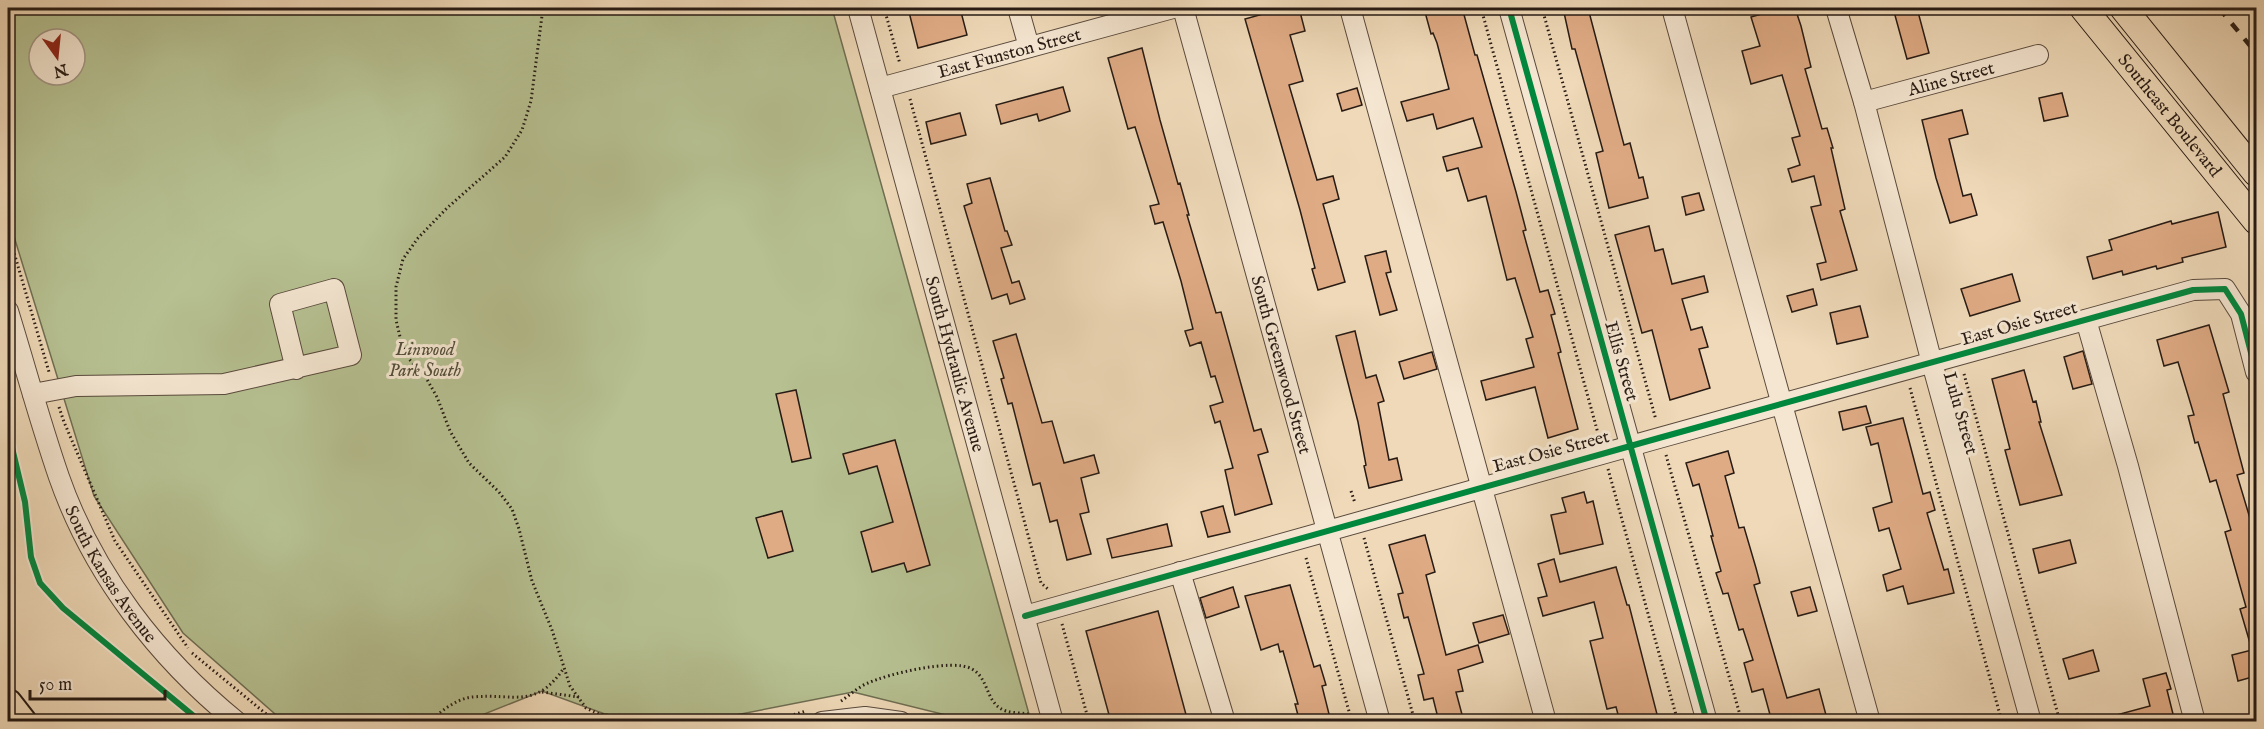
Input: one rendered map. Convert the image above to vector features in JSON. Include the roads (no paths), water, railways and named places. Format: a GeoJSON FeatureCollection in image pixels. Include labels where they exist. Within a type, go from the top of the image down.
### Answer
{"type":"FeatureCollection","features":[{"type":"Feature","properties":{"kind":"highway"},"geometry":{"type":"LineString","coordinates":[[8,704],[22,722]]}},
{"type":"Feature","properties":{"kind":"main road","name":"Southeast Boulevard"},"geometry":{"type":"LineString","coordinates":[[2083,8],[2256,221]]}},
{"type":"Feature","properties":{"kind":"main road","name":"Southeast Boulevard"},"geometry":{"type":"LineString","coordinates":[[2123,8],[2256,173]]}},
{"type":"Feature","properties":{"kind":"street","name":"South Hydraulic Avenue"},"geometry":{"type":"LineString","coordinates":[[858,8],[1053,722]]}},
{"type":"Feature","properties":{"kind":"street"},"geometry":{"type":"LineString","coordinates":[[1018,8],[1029,47]]}},
{"type":"Feature","properties":{"kind":"street","name":"East Funston Street"},"geometry":{"type":"LineString","coordinates":[[880,88],[1173,8]]}},
{"type":"Feature","properties":{"kind":"street","name":"South Greenwood Street"},"geometry":{"type":"LineString","coordinates":[[1183,8],[1380,722]]}},
{"type":"Feature","properties":{"kind":"street"},"geometry":{"type":"LineString","coordinates":[[1350,8],[1546,722]]}},
{"type":"Feature","properties":{"kind":"street","name":"Ellis Street"},"geometry":{"type":"LineString","coordinates":[[1509,8],[1707,722]]}},
{"type":"Feature","properties":{"kind":"street"},"geometry":{"type":"LineString","coordinates":[[1672,8],[1870,722]]}},
{"type":"Feature","properties":{"kind":"street","name":"Lulu Street"},"geometry":{"type":"LineString","coordinates":[[1836,8],[1864,102],[1932,363],[2031,722]]}},
{"type":"Feature","properties":{"kind":"street","name":"Aline Street"},"geometry":{"type":"LineString","coordinates":[[1864,102],[2038,55]]}},
{"type":"Feature","properties":{"kind":"street"},"geometry":{"type":"LineString","coordinates":[[33,394],[76,386],[224,384],[296,369],[351,355],[334,289],[280,304],[296,369]]}},
{"type":"Feature","properties":{"kind":"street","name":"East Osie Street"},"geometry":{"type":"LineString","coordinates":[[1025,616],[1360,520],[2193,290],[2225,289],[2241,314],[2256,372]]}},
{"type":"Feature","properties":{"kind":"street","name":"South Kansas Avenue"},"geometry":{"type":"LineString","coordinates":[[8,311],[59,478],[82,531],[113,586],[165,654],[186,677],[237,722]]}},
{"type":"Feature","properties":{"kind":"street"},"geometry":{"type":"LineString","coordinates":[[2086,320],[2128,466],[2195,722]]}},
{"type":"Feature","properties":{"kind":"street"},"geometry":{"type":"LineString","coordinates":[[1180,572],[1225,722]]}},
{"type":"Feature","properties":{"kind":"street"},"geometry":{"type":"LineString","coordinates":[[818,716],[865,717],[902,722]]}},
{"type":"Feature","properties":{"kind":"railway"},"geometry":{"type":"LineString","coordinates":[[2219,8],[2256,53]]}},
{"type":"Feature","properties":{"kind":"park label","name":"Linwood Park South"},"geometry":{"type":"Point","coordinates":[425,359]}}]}
